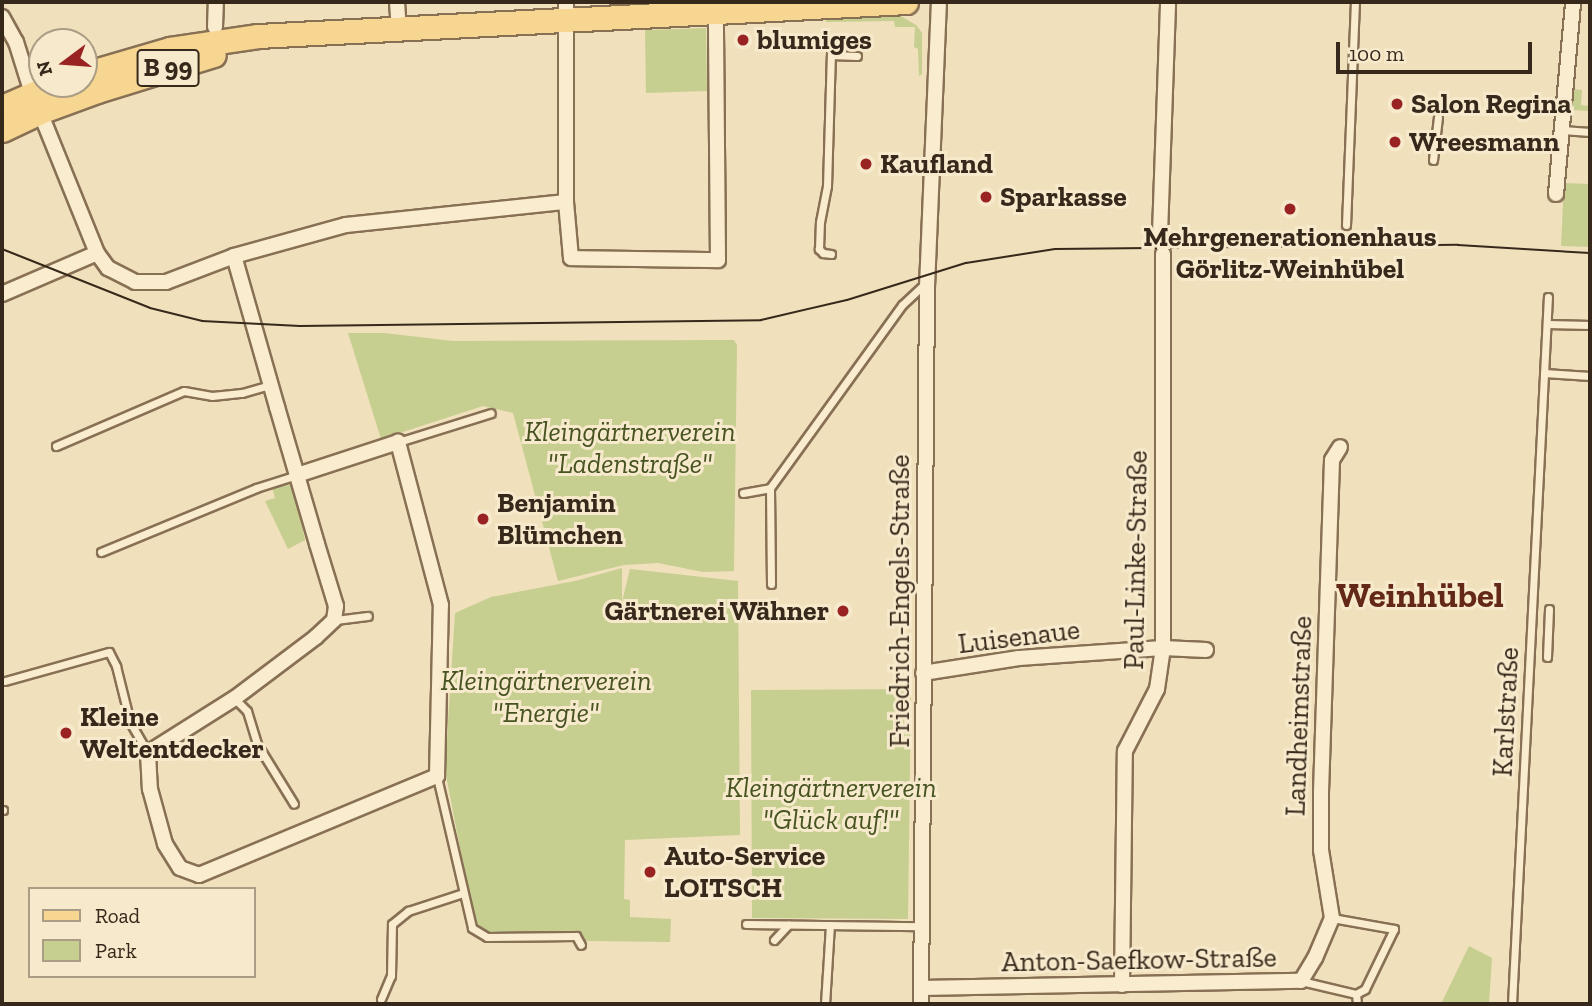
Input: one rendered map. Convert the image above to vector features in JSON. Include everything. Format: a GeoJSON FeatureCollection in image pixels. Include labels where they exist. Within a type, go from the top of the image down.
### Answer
{"type":"FeatureCollection","features":[{"type":"Feature","properties":{"kind":"main road","name":"B 99"},"geometry":{"type":"LineString","coordinates":[[98,70],[170,49],[217,40],[399,28],[565,11],[905,2]]}},
{"type":"Feature","properties":{"kind":"main road","name":"B 99"},"geometry":{"type":"LineString","coordinates":[[2,107],[36,102],[179,64],[217,40]]}},
{"type":"Feature","properties":{"kind":"main road","name":"B 99"},"geometry":{"type":"LineString","coordinates":[[2,130],[40,98]]}},
{"type":"Feature","properties":{"kind":"street"},"geometry":{"type":"LineString","coordinates":[[216,2],[217,40]]}},
{"type":"Feature","properties":{"kind":"street"},"geometry":{"type":"LineString","coordinates":[[397,2],[399,28]]}},
{"type":"Feature","properties":{"kind":"street","name":"Friedrich-Engels-Straße"},"geometry":{"type":"LineString","coordinates":[[921,1004],[927,282],[939,2]]}},
{"type":"Feature","properties":{"kind":"street"},"geometry":{"type":"LineString","coordinates":[[1160,234],[1168,2]]}},
{"type":"Feature","properties":{"kind":"street"},"geometry":{"type":"LineString","coordinates":[[1556,194],[1573,2]]}},
{"type":"Feature","properties":{"kind":"street"},"geometry":{"type":"LineString","coordinates":[[565,11],[566,202],[571,258],[718,260],[716,7]]}},
{"type":"Feature","properties":{"kind":"street"},"geometry":{"type":"LineString","coordinates":[[2,17],[16,42],[36,102],[97,253],[108,268],[121,276],[150,284],[166,282],[234,256],[346,225],[566,202]]}},
{"type":"Feature","properties":{"kind":"street"},"geometry":{"type":"LineString","coordinates":[[2,294],[97,253]]}},
{"type":"Feature","properties":{"kind":"street","name":"Paul-Linke-Straße"},"geometry":{"type":"LineString","coordinates":[[1122,985],[1125,751],[1157,689],[1163,648],[1163,254]]}},
{"type":"Feature","properties":{"kind":"street"},"geometry":{"type":"LineString","coordinates":[[234,256],[270,385],[336,606],[334,620],[234,698],[148,753],[148,774],[165,844],[180,868],[199,875],[437,776],[441,606],[398,442],[297,475]]}},
{"type":"Feature","properties":{"kind":"street","name":"Landheimstraße"},"geometry":{"type":"LineString","coordinates":[[1332,918],[1321,850],[1321,792],[1332,460],[1340,447]]}},
{"type":"Feature","properties":{"kind":"street","name":"Luisenaue"},"geometry":{"type":"LineString","coordinates":[[923,673],[1019,658],[1163,648],[1206,650]]}},
{"type":"Feature","properties":{"kind":"street"},"geometry":{"type":"LineString","coordinates":[[1301,981],[1315,958],[1332,918]]}},
{"type":"Feature","properties":{"kind":"street","name":"Anton-Saefkow-Straße"},"geometry":{"type":"LineString","coordinates":[[921,988],[1301,981]]}},
{"type":"Feature","properties":{"kind":"lane"},"geometry":{"type":"LineString","coordinates":[[1346,225],[1355,2]]}},
{"type":"Feature","properties":{"kind":"lane"},"geometry":{"type":"LineString","coordinates":[[831,254],[823,253],[819,249],[820,222],[827,186],[831,55],[857,56]]}},
{"type":"Feature","properties":{"kind":"lane"},"geometry":{"type":"LineString","coordinates":[[1433,160],[1438,117]]}},
{"type":"Feature","properties":{"kind":"lane"},"geometry":{"type":"LineString","coordinates":[[1561,130],[1590,132]]}},
{"type":"Feature","properties":{"kind":"lane"},"geometry":{"type":"LineString","coordinates":[[771,584],[770,488],[902,305],[927,282]]}},
{"type":"Feature","properties":{"kind":"lane","name":"Karlstraße"},"geometry":{"type":"LineString","coordinates":[[1513,1004],[1548,297]]}},
{"type":"Feature","properties":{"kind":"lane"},"geometry":{"type":"LineString","coordinates":[[1547,324],[1590,325]]}},
{"type":"Feature","properties":{"kind":"lane"},"geometry":{"type":"LineString","coordinates":[[1544,373],[1590,376]]}},
{"type":"Feature","properties":{"kind":"lane"},"geometry":{"type":"LineString","coordinates":[[56,446],[184,391],[212,396],[242,393],[270,385]]}},
{"type":"Feature","properties":{"kind":"lane"},"geometry":{"type":"LineString","coordinates":[[398,442],[491,413]]}},
{"type":"Feature","properties":{"kind":"lane"},"geometry":{"type":"LineString","coordinates":[[101,552],[256,488],[297,475]]}},
{"type":"Feature","properties":{"kind":"lane"},"geometry":{"type":"LineString","coordinates":[[743,493],[770,488]]}},
{"type":"Feature","properties":{"kind":"lane"},"geometry":{"type":"LineString","coordinates":[[1547,657],[1549,609]]}},
{"type":"Feature","properties":{"kind":"lane"},"geometry":{"type":"LineString","coordinates":[[334,620],[368,616]]}},
{"type":"Feature","properties":{"kind":"lane"},"geometry":{"type":"LineString","coordinates":[[5,681],[109,652],[116,666],[130,722],[148,753]]}},
{"type":"Feature","properties":{"kind":"lane"},"geometry":{"type":"LineString","coordinates":[[234,698],[247,711],[257,744],[293,804]]}},
{"type":"Feature","properties":{"kind":"lane"},"geometry":{"type":"LineString","coordinates":[[437,776],[471,928],[487,937],[576,936],[580,945]]}},
{"type":"Feature","properties":{"kind":"lane"},"geometry":{"type":"LineString","coordinates":[[381,999],[391,976],[392,924],[408,911],[463,893]]}},
{"type":"Feature","properties":{"kind":"lane"},"geometry":{"type":"LineString","coordinates":[[1332,918],[1394,929],[1365,989],[1356,994],[1357,1004]]}},
{"type":"Feature","properties":{"kind":"lane"},"geometry":{"type":"LineString","coordinates":[[746,924],[922,926]]}},
{"type":"Feature","properties":{"kind":"lane"},"geometry":{"type":"LineString","coordinates":[[774,940],[788,925]]}},
{"type":"Feature","properties":{"kind":"lane"},"geometry":{"type":"LineString","coordinates":[[825,1004],[830,925]]}},
{"type":"Feature","properties":{"kind":"lane","name":"Anton-Saefkow-Straße"},"geometry":{"type":"LineString","coordinates":[[1301,981],[1356,994]]}},
{"type":"Feature","properties":{"kind":"green space"},"geometry":{"type":"Polygon","coordinates":[[[901,16],[916,25],[922,33],[922,74],[919,76],[918,49],[914,47],[915,27],[895,27],[894,21],[826,22],[826,18],[901,16]]]}},
{"type":"Feature","properties":{"kind":"green space"},"geometry":{"type":"Polygon","coordinates":[[[706,28],[707,91],[646,93],[645,30],[706,28]]]}},
{"type":"Feature","properties":{"kind":"green space"},"geometry":{"type":"Polygon","coordinates":[[[1573,89],[1582,90],[1581,105],[1590,106],[1590,111],[1572,110],[1573,89]]]}},
{"type":"Feature","properties":{"kind":"green space"},"geometry":{"type":"Polygon","coordinates":[[[1564,183],[1590,184],[1590,247],[1561,246],[1564,183]]]}},
{"type":"Feature","properties":{"kind":"green space","name":"Kleingärtnerverein \"Ladenstraße\""},"geometry":{"type":"Polygon","coordinates":[[[348,333],[384,333],[453,341],[734,340],[737,345],[734,571],[703,572],[658,563],[624,565],[558,581],[513,413],[483,406],[381,439],[348,333]]]}},
{"type":"Feature","properties":{"kind":"green space"},"geometry":{"type":"Polygon","coordinates":[[[290,485],[294,489],[305,540],[288,549],[265,501],[275,498],[272,487],[290,485]]]}},
{"type":"Feature","properties":{"kind":"green space","name":"Kleingärtnerverein \"Energie\""},"geometry":{"type":"Polygon","coordinates":[[[622,568],[622,602],[630,569],[738,581],[740,835],[625,840],[624,899],[630,900],[630,917],[671,919],[670,942],[590,941],[487,934],[475,926],[445,770],[455,613],[491,597],[575,581],[622,568]]]}},
{"type":"Feature","properties":{"kind":"green space","name":"Kleingärtnerverein \"Glück auf!\""},"geometry":{"type":"Polygon","coordinates":[[[911,689],[908,919],[752,918],[751,690],[911,689]]]}},
{"type":"Feature","properties":{"kind":"green space"},"geometry":{"type":"Polygon","coordinates":[[[1469,946],[1492,958],[1489,1004],[1441,1004],[1469,946]]]}},
{"type":"Feature","properties":{"kind":"tram line"},"geometry":{"type":"LineString","coordinates":[[2,249],[150,308],[202,321],[300,326],[761,320],[847,300],[966,263],[1055,249],[1458,245],[1590,253]]}},
{"type":"Feature","properties":{"kind":"place","name":"blumiges"},"geometry":{"type":"Point","coordinates":[743,40]}},
{"type":"Feature","properties":{"kind":"place","name":"Salon Regina"},"geometry":{"type":"Point","coordinates":[1397,104]}},
{"type":"Feature","properties":{"kind":"place","name":"Wreesmann"},"geometry":{"type":"Point","coordinates":[1395,142]}},
{"type":"Feature","properties":{"kind":"place","name":"Kaufland"},"geometry":{"type":"Point","coordinates":[866,164]}},
{"type":"Feature","properties":{"kind":"place","name":"Sparkasse"},"geometry":{"type":"Point","coordinates":[986,197]}},
{"type":"Feature","properties":{"kind":"place","name":"Mehrgenerationenhaus Görlitz-Weinhübel"},"geometry":{"type":"Point","coordinates":[1290,209]}},
{"type":"Feature","properties":{"kind":"place","name":"Benjamin Blümchen"},"geometry":{"type":"Point","coordinates":[483,519]}},
{"type":"Feature","properties":{"kind":"place","name":"Gärtnerei Wähner"},"geometry":{"type":"Point","coordinates":[843,611]}},
{"type":"Feature","properties":{"kind":"place","name":"Kleine Weltentdecker"},"geometry":{"type":"Point","coordinates":[66,733]}},
{"type":"Feature","properties":{"kind":"place","name":"Auto-Service LOITSCH"},"geometry":{"type":"Point","coordinates":[650,872]}},
{"type":"Feature","properties":{"kind":"district","name":"Weinhübel"},"geometry":{"type":"Point","coordinates":[1420,595]}}]}
